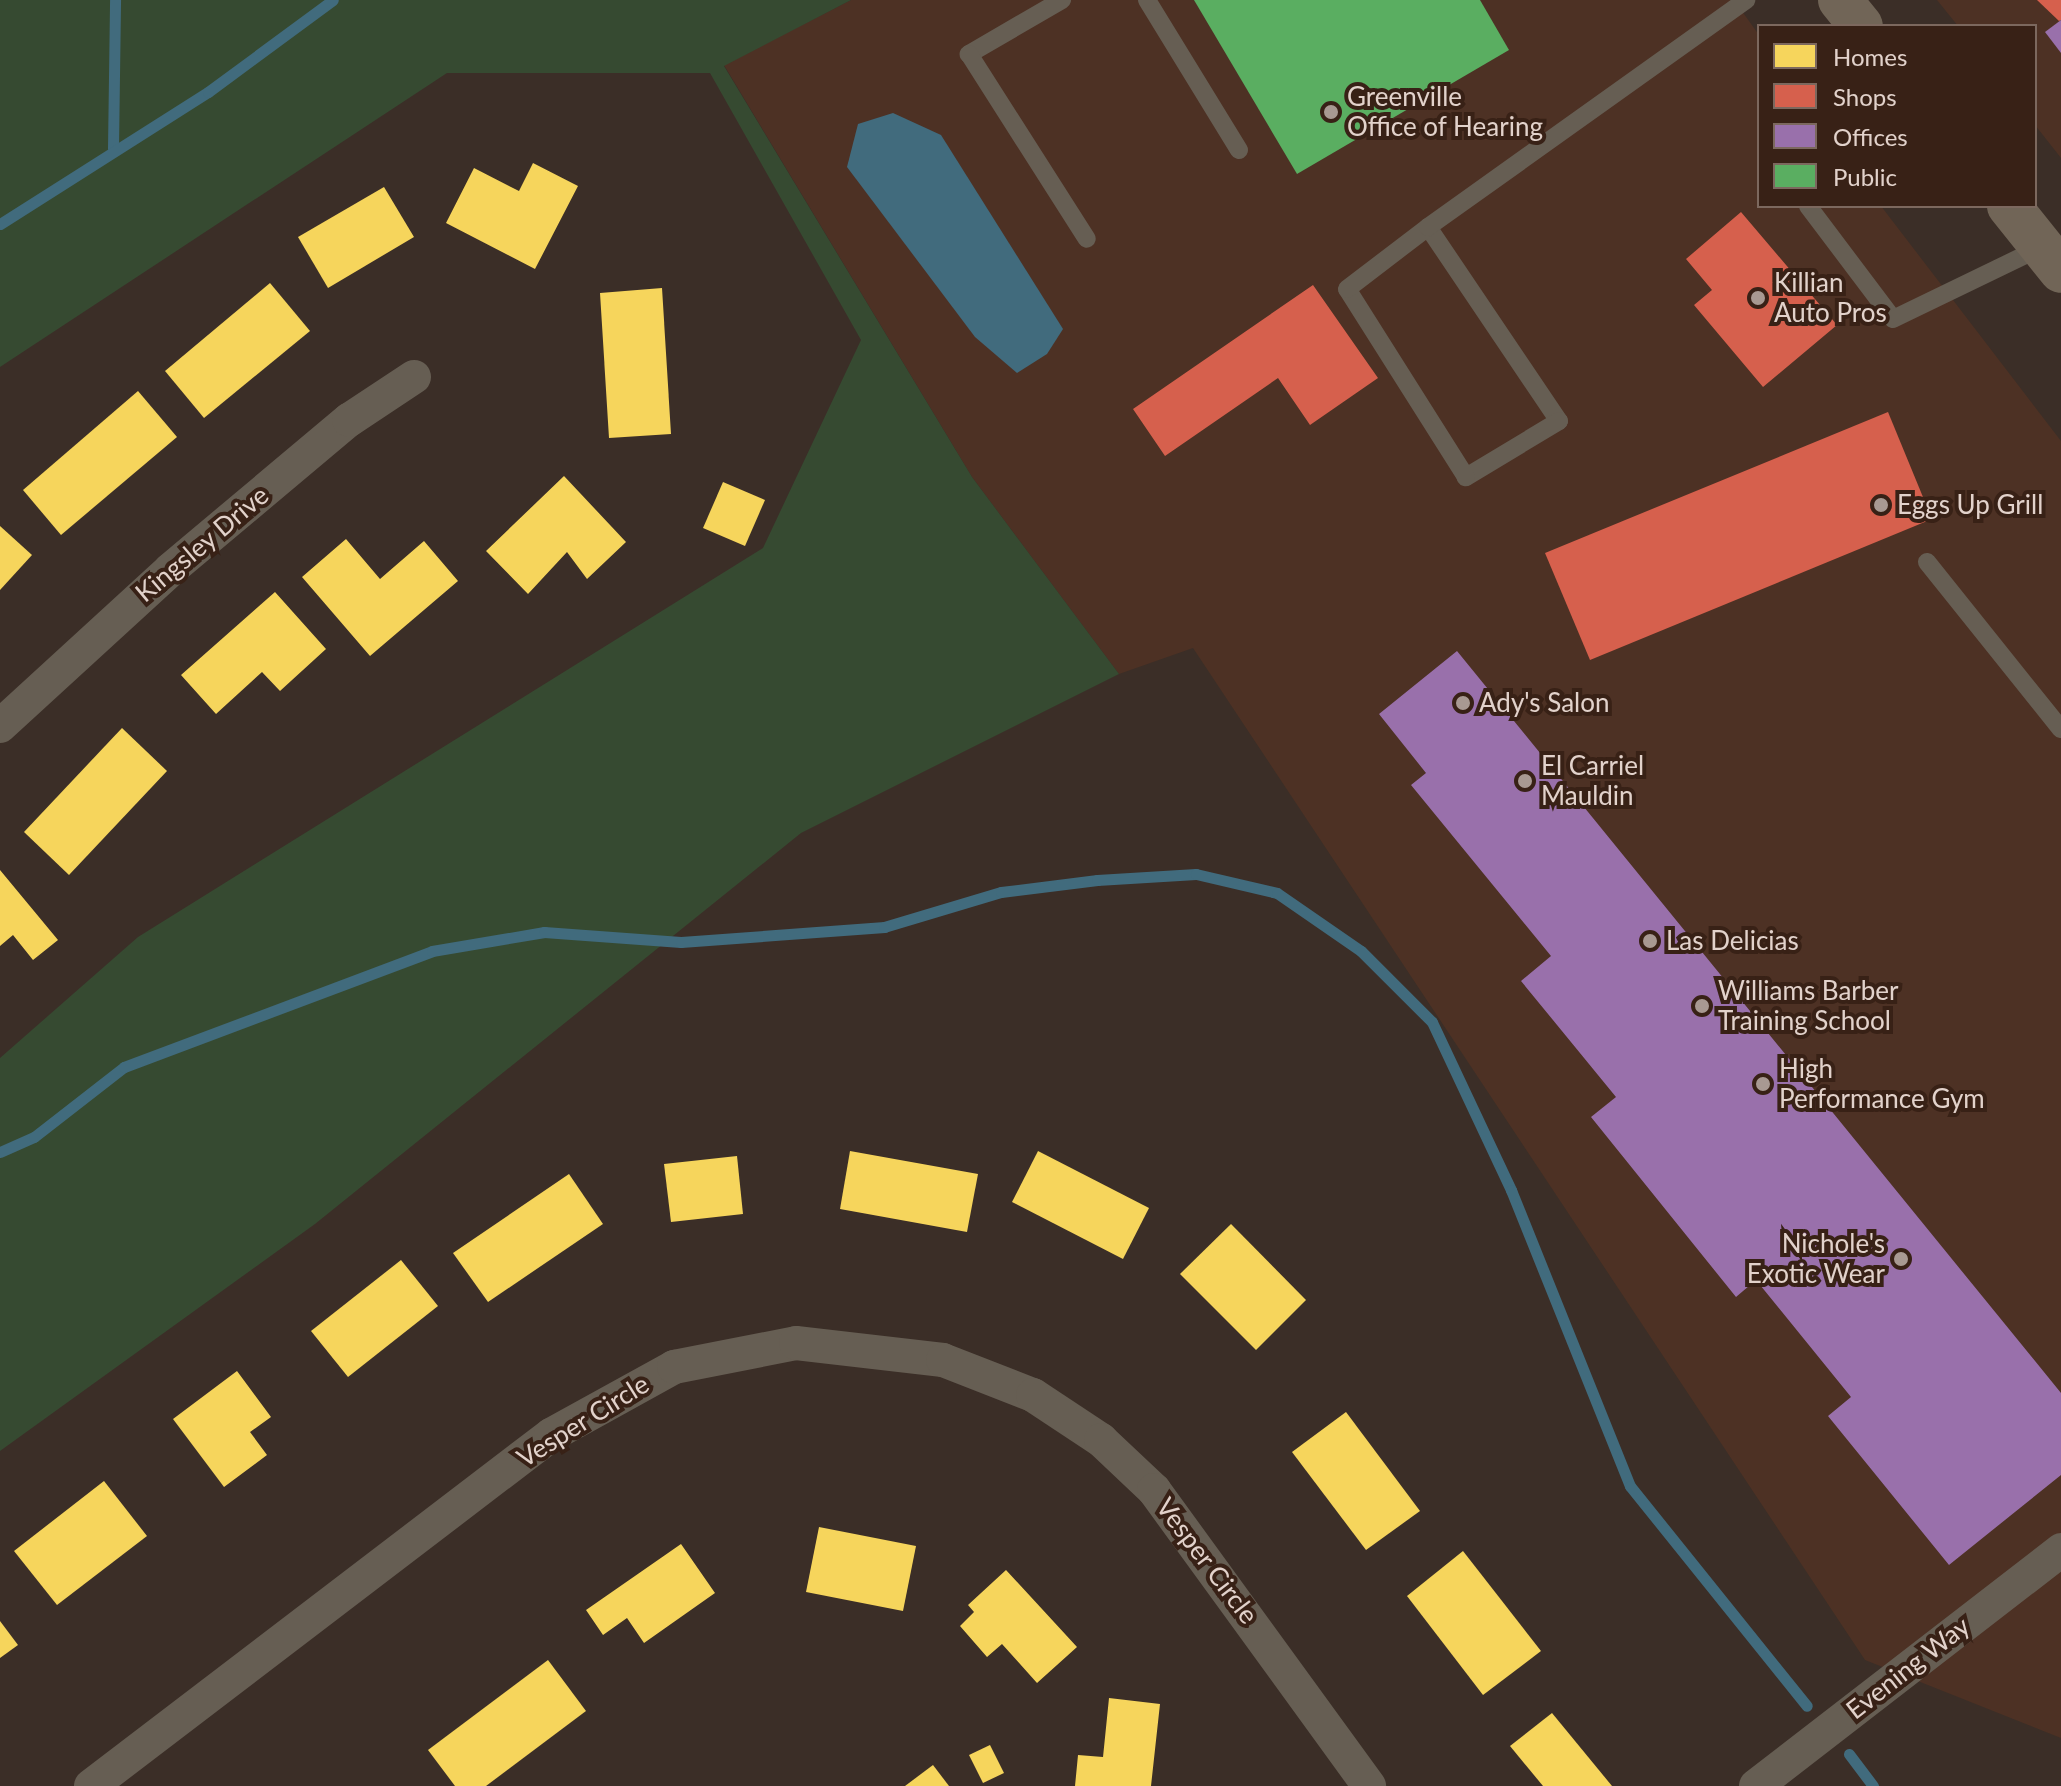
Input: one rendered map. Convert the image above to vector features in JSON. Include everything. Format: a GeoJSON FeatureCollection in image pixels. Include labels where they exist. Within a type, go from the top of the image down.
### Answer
{"type":"FeatureCollection","features":[{"type":"Feature","properties":{"kind":"main road"},"geometry":{"type":"LineString","coordinates":[[1840,0],[1859,24]]}},
{"type":"Feature","properties":{"kind":"main road"},"geometry":{"type":"LineString","coordinates":[[2011,208],[2051,259]]}},
{"type":"Feature","properties":{"kind":"street","name":"Kingsley Drive"},"geometry":{"type":"LineString","coordinates":[[0,726],[205,540],[349,420],[414,377]]}},
{"type":"Feature","properties":{"kind":"street","name":"Vesper Circle"},"geometry":{"type":"LineString","coordinates":[[91,1786],[551,1435],[674,1367],[796,1343],[943,1360],[1033,1395],[1101,1440],[1154,1490],[1369,1786]]}},
{"type":"Feature","properties":{"kind":"street","name":"Evening Way"},"geometry":{"type":"LineString","coordinates":[[1756,1786],[2061,1550]]}},
{"type":"Feature","properties":{"kind":"lane"},"geometry":{"type":"LineString","coordinates":[[1062,0],[969,54],[1087,239]]}},
{"type":"Feature","properties":{"kind":"lane"},"geometry":{"type":"LineString","coordinates":[[1147,0],[1239,150]]}},
{"type":"Feature","properties":{"kind":"lane"},"geometry":{"type":"LineString","coordinates":[[1428,227],[1559,421],[1466,477],[1347,289],[1428,227],[1746,0]]}},
{"type":"Feature","properties":{"kind":"lane"},"geometry":{"type":"LineString","coordinates":[[1810,208],[1893,319],[2051,259]]}},
{"type":"Feature","properties":{"kind":"lane"},"geometry":{"type":"LineString","coordinates":[[1927,562],[2061,729]]}},
{"type":"Feature","properties":{"kind":"shaded area"},"geometry":{"type":"Polygon","coordinates":[[[851,0],[1734,0],[1757,32],[1757,208],[1883,208],[2061,441],[2061,1738],[1865,1660],[1193,648],[1119,674],[972,477],[724,65],[851,0]]]}},
{"type":"Feature","properties":{"kind":"shaded area"},"geometry":{"type":"Polygon","coordinates":[[[1937,0],[2061,0],[2061,158],[2037,128],[2037,24],[1956,24],[1937,0]]]}},
{"type":"Feature","properties":{"kind":"green space"},"geometry":{"type":"Polygon","coordinates":[[[0,0],[851,0],[724,66],[972,477],[1119,674],[801,833],[315,1224],[0,1451],[0,1058],[138,937],[763,548],[861,340],[710,73],[447,73],[0,367],[0,0]]]}},
{"type":"Feature","properties":{"kind":"water"},"geometry":{"type":"Polygon","coordinates":[[[893,113],[941,135],[1063,329],[1047,354],[1017,373],[975,337],[847,167],[858,124],[893,113]]]}},
{"type":"Feature","properties":{"kind":"building: Homes"},"geometry":{"type":"Polygon","coordinates":[[[533,163],[578,186],[535,269],[446,223],[474,168],[519,191],[533,163]]]}},
{"type":"Feature","properties":{"kind":"building: Homes"},"geometry":{"type":"Polygon","coordinates":[[[384,187],[414,237],[328,288],[298,237],[384,187]]]}},
{"type":"Feature","properties":{"kind":"building: Homes"},"geometry":{"type":"Polygon","coordinates":[[[270,283],[310,331],[204,418],[165,371],[270,283]]]}},
{"type":"Feature","properties":{"kind":"building: Homes"},"geometry":{"type":"Polygon","coordinates":[[[662,288],[671,434],[609,438],[600,293],[662,288]]]}},
{"type":"Feature","properties":{"kind":"building: Homes"},"geometry":{"type":"Polygon","coordinates":[[[138,391],[177,437],[61,535],[23,490],[138,391]]]}},
{"type":"Feature","properties":{"kind":"building: Homes"},"geometry":{"type":"Polygon","coordinates":[[[564,476],[626,542],[587,579],[567,552],[528,594],[486,551],[564,476]]]}},
{"type":"Feature","properties":{"kind":"building: Homes"},"geometry":{"type":"Polygon","coordinates":[[[723,482],[765,500],[745,546],[703,528],[723,482]]]}},
{"type":"Feature","properties":{"kind":"building: Homes"},"geometry":{"type":"Polygon","coordinates":[[[0,526],[32,555],[0,590],[0,526]]]}},
{"type":"Feature","properties":{"kind":"building: Homes"},"geometry":{"type":"Polygon","coordinates":[[[346,539],[380,579],[424,541],[458,581],[370,656],[302,577],[346,539]]]}},
{"type":"Feature","properties":{"kind":"building: Homes"},"geometry":{"type":"Polygon","coordinates":[[[275,592],[326,649],[280,691],[262,672],[216,714],[181,675],[275,592]]]}},
{"type":"Feature","properties":{"kind":"building: Homes"},"geometry":{"type":"Polygon","coordinates":[[[122,728],[167,771],[69,875],[24,832],[122,728]]]}},
{"type":"Feature","properties":{"kind":"building: Homes"},"geometry":{"type":"Polygon","coordinates":[[[0,870],[58,940],[33,960],[13,935],[0,946],[0,870]]]}},
{"type":"Feature","properties":{"kind":"building: Homes"},"geometry":{"type":"Polygon","coordinates":[[[850,1151],[978,1174],[967,1232],[840,1209],[850,1151]]]}},
{"type":"Feature","properties":{"kind":"building: Homes"},"geometry":{"type":"Polygon","coordinates":[[[1038,1151],[1149,1208],[1123,1259],[1012,1202],[1038,1151]]]}},
{"type":"Feature","properties":{"kind":"building: Homes"},"geometry":{"type":"Polygon","coordinates":[[[737,1156],[743,1214],[671,1222],[664,1164],[737,1156]]]}},
{"type":"Feature","properties":{"kind":"building: Homes"},"geometry":{"type":"Polygon","coordinates":[[[569,1174],[603,1224],[488,1302],[453,1253],[569,1174]]]}},
{"type":"Feature","properties":{"kind":"building: Homes"},"geometry":{"type":"Polygon","coordinates":[[[1231,1224],[1306,1300],[1256,1350],[1180,1274],[1231,1224]]]}},
{"type":"Feature","properties":{"kind":"building: Homes"},"geometry":{"type":"Polygon","coordinates":[[[401,1260],[438,1306],[348,1377],[311,1331],[401,1260]]]}},
{"type":"Feature","properties":{"kind":"building: Homes"},"geometry":{"type":"Polygon","coordinates":[[[237,1371],[271,1417],[250,1432],[267,1455],[224,1487],[173,1419],[237,1371]]]}},
{"type":"Feature","properties":{"kind":"building: Homes"},"geometry":{"type":"Polygon","coordinates":[[[1346,1412],[1420,1511],[1366,1550],[1292,1452],[1346,1412]]]}},
{"type":"Feature","properties":{"kind":"building: Homes"},"geometry":{"type":"Polygon","coordinates":[[[104,1481],[147,1536],[57,1605],[14,1551],[104,1481]]]}},
{"type":"Feature","properties":{"kind":"building: Homes"},"geometry":{"type":"Polygon","coordinates":[[[819,1527],[916,1546],[903,1611],[806,1592],[819,1527]]]}},
{"type":"Feature","properties":{"kind":"building: Homes"},"geometry":{"type":"Polygon","coordinates":[[[681,1544],[715,1593],[644,1643],[627,1618],[603,1635],[586,1610],[681,1544]]]}},
{"type":"Feature","properties":{"kind":"building: Homes"},"geometry":{"type":"Polygon","coordinates":[[[1463,1551],[1541,1651],[1483,1695],[1407,1596],[1463,1551]]]}},
{"type":"Feature","properties":{"kind":"building: Homes"},"geometry":{"type":"Polygon","coordinates":[[[1006,1570],[1077,1647],[1037,1683],[1002,1644],[987,1657],[960,1626],[974,1612],[968,1605],[1006,1570]]]}},
{"type":"Feature","properties":{"kind":"building: Homes"},"geometry":{"type":"Polygon","coordinates":[[[0,1621],[18,1645],[0,1658],[0,1621]]]}},
{"type":"Feature","properties":{"kind":"building: Homes"},"geometry":{"type":"Polygon","coordinates":[[[548,1660],[586,1711],[486,1786],[455,1786],[428,1750],[548,1660]]]}},
{"type":"Feature","properties":{"kind":"building: Homes"},"geometry":{"type":"Polygon","coordinates":[[[1109,1698],[1160,1704],[1151,1786],[1075,1786],[1078,1755],[1103,1757],[1109,1698]]]}},
{"type":"Feature","properties":{"kind":"building: Homes"},"geometry":{"type":"Polygon","coordinates":[[[1552,1713],[1612,1786],[1543,1786],[1510,1746],[1552,1713]]]}},
{"type":"Feature","properties":{"kind":"building: Homes"},"geometry":{"type":"Polygon","coordinates":[[[990,1745],[1004,1773],[983,1783],[969,1755],[990,1745]]]}},
{"type":"Feature","properties":{"kind":"building: Homes"},"geometry":{"type":"Polygon","coordinates":[[[933,1765],[949,1786],[905,1786],[933,1765]]]}},
{"type":"Feature","properties":{"kind":"building: Shops"},"geometry":{"type":"Polygon","coordinates":[[[2037,0],[2061,0],[2061,20],[2059,21],[2037,0]]]}},
{"type":"Feature","properties":{"kind":"building: Shops","name":"Killian Auto Pros"},"geometry":{"type":"Polygon","coordinates":[[[1741,212],[1837,325],[1763,387],[1694,305],[1712,290],[1686,259],[1741,212]]]}},
{"type":"Feature","properties":{"kind":"building: Shops"},"geometry":{"type":"Polygon","coordinates":[[[1313,285],[1378,378],[1310,425],[1278,378],[1165,456],[1133,409],[1313,285]]]}},
{"type":"Feature","properties":{"kind":"building: Shops"},"geometry":{"type":"Polygon","coordinates":[[[1888,412],[1932,519],[1590,660],[1545,553],[1888,412]]]}},
{"type":"Feature","properties":{"kind":"building: Offices"},"geometry":{"type":"Polygon","coordinates":[[[2061,20],[2061,53],[2045,32],[2061,20]]]}},
{"type":"Feature","properties":{"kind":"building: Offices"},"geometry":{"type":"Polygon","coordinates":[[[1457,651],[2061,1393],[2061,1475],[1949,1565],[1828,1416],[1851,1397],[1756,1280],[1736,1297],[1591,1117],[1616,1097],[1521,981],[1551,956],[1411,785],[1426,773],[1379,714],[1457,651]]]}},
{"type":"Feature","properties":{"kind":"building: Public","name":"Greenville Office of Hearing"},"geometry":{"type":"Polygon","coordinates":[[[1194,0],[1480,0],[1509,50],[1297,174],[1194,0]]]}},
{"type":"Feature","properties":{"kind":"waterway"},"geometry":{"type":"LineString","coordinates":[[113,148],[115,0]]}},
{"type":"Feature","properties":{"kind":"waterway"},"geometry":{"type":"LineString","coordinates":[[0,224],[208,92],[333,0]]}},
{"type":"Feature","properties":{"kind":"waterway"},"geometry":{"type":"LineString","coordinates":[[0,1152],[34,1137],[124,1067],[432,951],[544,932],[681,942],[884,927],[1001,892],[1097,880],[1196,874],[1277,893],[1361,951],[1432,1022],[1511,1190],[1630,1486],[1807,1706]]}},
{"type":"Feature","properties":{"kind":"waterway"},"geometry":{"type":"LineString","coordinates":[[1849,1754],[1873,1786]]}},
{"type":"Feature","properties":{"kind":"place","name":"Greenville Office of Hearing"},"geometry":{"type":"Point","coordinates":[1331,112]}},
{"type":"Feature","properties":{"kind":"place","name":"Killian Auto Pros"},"geometry":{"type":"Point","coordinates":[1758,298]}},
{"type":"Feature","properties":{"kind":"place","name":"Eggs Up Grill"},"geometry":{"type":"Point","coordinates":[1881,505]}},
{"type":"Feature","properties":{"kind":"place","name":"Ady's Salon"},"geometry":{"type":"Point","coordinates":[1463,703]}},
{"type":"Feature","properties":{"kind":"place","name":"El Carriel Mauldin"},"geometry":{"type":"Point","coordinates":[1525,781]}},
{"type":"Feature","properties":{"kind":"place","name":"Las Delicias"},"geometry":{"type":"Point","coordinates":[1650,941]}},
{"type":"Feature","properties":{"kind":"place","name":"Williams Barber Training School"},"geometry":{"type":"Point","coordinates":[1702,1006]}},
{"type":"Feature","properties":{"kind":"place","name":"High Performance Gym"},"geometry":{"type":"Point","coordinates":[1763,1084]}},
{"type":"Feature","properties":{"kind":"place","name":"Nichole's Exotic Wear"},"geometry":{"type":"Point","coordinates":[1901,1259]}}]}
